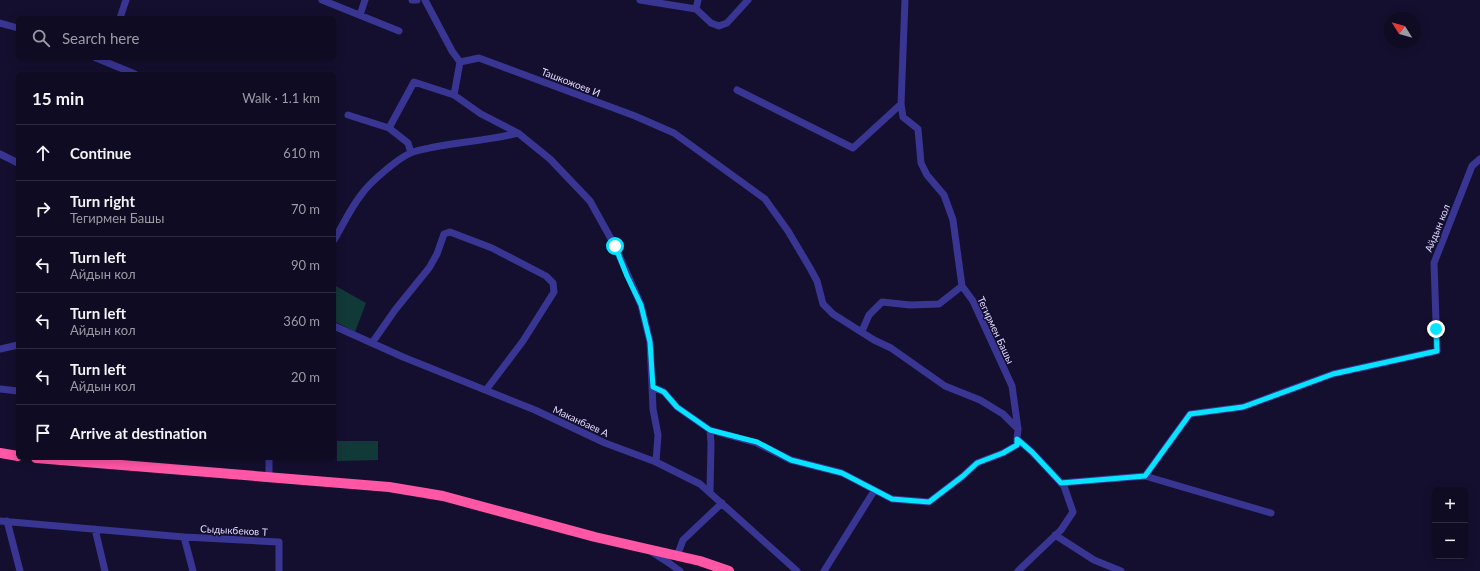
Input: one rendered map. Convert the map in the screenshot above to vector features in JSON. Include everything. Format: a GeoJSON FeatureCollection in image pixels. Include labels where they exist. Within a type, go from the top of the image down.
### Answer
{"type":"FeatureCollection","features":[{"type":"Feature","properties":{"kind":"highway"},"geometry":{"type":"LineString","coordinates":[[0,453],[16,456]]}},
{"type":"Feature","properties":{"kind":"highway"},"geometry":{"type":"LineString","coordinates":[[61,460],[389,487],[443,496],[595,537],[700,561],[729,571]]}},
{"type":"Feature","properties":{"kind":"street"},"geometry":{"type":"LineString","coordinates":[[121,16],[126,0]]}},
{"type":"Feature","properties":{"kind":"street"},"geometry":{"type":"LineString","coordinates":[[322,0],[399,31]]}},
{"type":"Feature","properties":{"kind":"street"},"geometry":{"type":"LineString","coordinates":[[360,16],[365,0]]}},
{"type":"Feature","properties":{"kind":"street"},"geometry":{"type":"LineString","coordinates":[[412,0],[417,0]]}},
{"type":"Feature","properties":{"kind":"street"},"geometry":{"type":"LineString","coordinates":[[424,0],[452,51],[460,62],[454,95]]}},
{"type":"Feature","properties":{"kind":"street"},"geometry":{"type":"LineString","coordinates":[[640,0],[696,9],[711,23],[719,26],[727,23],[748,0]]}},
{"type":"Feature","properties":{"kind":"street"},"geometry":{"type":"LineString","coordinates":[[696,9],[698,0]]}},
{"type":"Feature","properties":{"kind":"street","name":"Тегирмен Башы"},"geometry":{"type":"LineString","coordinates":[[905,0],[901,104],[903,117],[918,129],[921,163],[927,175],[944,194],[953,220],[962,286],[973,301],[1012,386],[1018,429],[1017,439]]}},
{"type":"Feature","properties":{"kind":"street"},"geometry":{"type":"LineString","coordinates":[[0,23],[16,27]]}},
{"type":"Feature","properties":{"kind":"street","name":"Ташкожоев И"},"geometry":{"type":"LineString","coordinates":[[460,62],[479,58],[636,116],[674,133],[765,199],[788,231],[810,268],[817,281],[823,304],[833,314],[901,355],[945,386],[980,400],[1003,414],[1018,429]]}},
{"type":"Feature","properties":{"kind":"street"},"geometry":{"type":"LineString","coordinates":[[105,60],[131,72]]}},
{"type":"Feature","properties":{"kind":"street"},"geometry":{"type":"LineString","coordinates":[[390,128],[414,82],[454,95],[481,114],[518,133],[550,158],[590,202],[615,246],[641,305],[650,342],[654,409],[658,435],[656,462]]}},
{"type":"Feature","properties":{"kind":"street"},"geometry":{"type":"LineString","coordinates":[[738,90],[853,148],[901,104]]}},
{"type":"Feature","properties":{"kind":"street"},"geometry":{"type":"LineString","coordinates":[[348,115],[390,128],[408,143],[411,153]]}},
{"type":"Feature","properties":{"kind":"street"},"geometry":{"type":"LineString","coordinates":[[336,237],[361,194],[392,164],[411,153],[518,133]]}},
{"type":"Feature","properties":{"kind":"street"},"geometry":{"type":"LineString","coordinates":[[0,154],[16,162]]}},
{"type":"Feature","properties":{"kind":"street","name":"Айдын кол"},"geometry":{"type":"LineString","coordinates":[[1145,476],[1190,414],[1243,407],[1333,374],[1437,351],[1434,263],[1472,166],[1480,159]]}},
{"type":"Feature","properties":{"kind":"street"},"geometry":{"type":"LineString","coordinates":[[372,343],[396,310],[430,268],[444,234],[450,232],[492,248],[546,276],[553,283],[554,292],[523,341],[486,390]]}},
{"type":"Feature","properties":{"kind":"street"},"geometry":{"type":"LineString","coordinates":[[862,331],[869,315],[882,302],[910,305],[939,304],[962,286]]}},
{"type":"Feature","properties":{"kind":"street","name":"Маканбаев А"},"geometry":{"type":"LineString","coordinates":[[336,327],[403,357],[535,410],[605,443],[656,462],[700,484],[797,571]]}},
{"type":"Feature","properties":{"kind":"street"},"geometry":{"type":"LineString","coordinates":[[0,349],[16,345]]}},
{"type":"Feature","properties":{"kind":"street"},"geometry":{"type":"LineString","coordinates":[[653,387],[664,392],[677,407],[710,430],[757,442],[791,460],[842,473],[874,491],[892,499],[929,502],[963,476],[977,463],[1003,453],[1017,445],[1017,439]]}},
{"type":"Feature","properties":{"kind":"street"},"geometry":{"type":"LineString","coordinates":[[0,389],[16,391]]}},
{"type":"Feature","properties":{"kind":"street"},"geometry":{"type":"LineString","coordinates":[[710,430],[712,443],[710,492]]}},
{"type":"Feature","properties":{"kind":"street"},"geometry":{"type":"LineString","coordinates":[[1017,439],[1032,452],[1064,486],[1073,512],[1061,530],[1018,571]]}},
{"type":"Feature","properties":{"kind":"street"},"geometry":{"type":"LineString","coordinates":[[269,460],[269,477]]}},
{"type":"Feature","properties":{"kind":"street"},"geometry":{"type":"LineString","coordinates":[[1061,483],[1145,476],[1271,513]]}},
{"type":"Feature","properties":{"kind":"street"},"geometry":{"type":"LineString","coordinates":[[824,571],[874,491]]}},
{"type":"Feature","properties":{"kind":"street"},"geometry":{"type":"LineString","coordinates":[[677,556],[683,540],[722,503]]}},
{"type":"Feature","properties":{"kind":"street","name":"Сыдыкбеков Т"},"geometry":{"type":"LineString","coordinates":[[20,571],[3,521],[184,537],[279,542],[279,571]]}},
{"type":"Feature","properties":{"kind":"street"},"geometry":{"type":"LineString","coordinates":[[95,529],[105,571]]}},
{"type":"Feature","properties":{"kind":"street"},"geometry":{"type":"LineString","coordinates":[[1055,535],[1094,560],[1121,571]]}},
{"type":"Feature","properties":{"kind":"street"},"geometry":{"type":"LineString","coordinates":[[184,537],[193,571]]}},
{"type":"Feature","properties":{"kind":"street"},"geometry":{"type":"LineString","coordinates":[[646,549],[680,571]]}},
{"type":"Feature","properties":{"kind":"green space"},"geometry":{"type":"Polygon","coordinates":[[[336,286],[366,303],[355,332],[336,322],[336,286]]]}},
{"type":"Feature","properties":{"kind":"green space"},"geometry":{"type":"Polygon","coordinates":[[[337,441],[378,441],[378,460],[337,461],[337,441]]]}},
{"type":"Feature","properties":{"kind":"route"},"geometry":{"type":"LineString","coordinates":[[615,246],[641,305],[650,342],[653,387],[664,392],[677,407],[710,430],[757,442],[791,460],[842,473],[874,491],[892,499],[929,502],[963,476],[977,463],[1003,453],[1017,445],[1017,439],[1032,452],[1061,483],[1145,476],[1190,414],[1243,407],[1333,374],[1437,351],[1436,329]]}}]}
